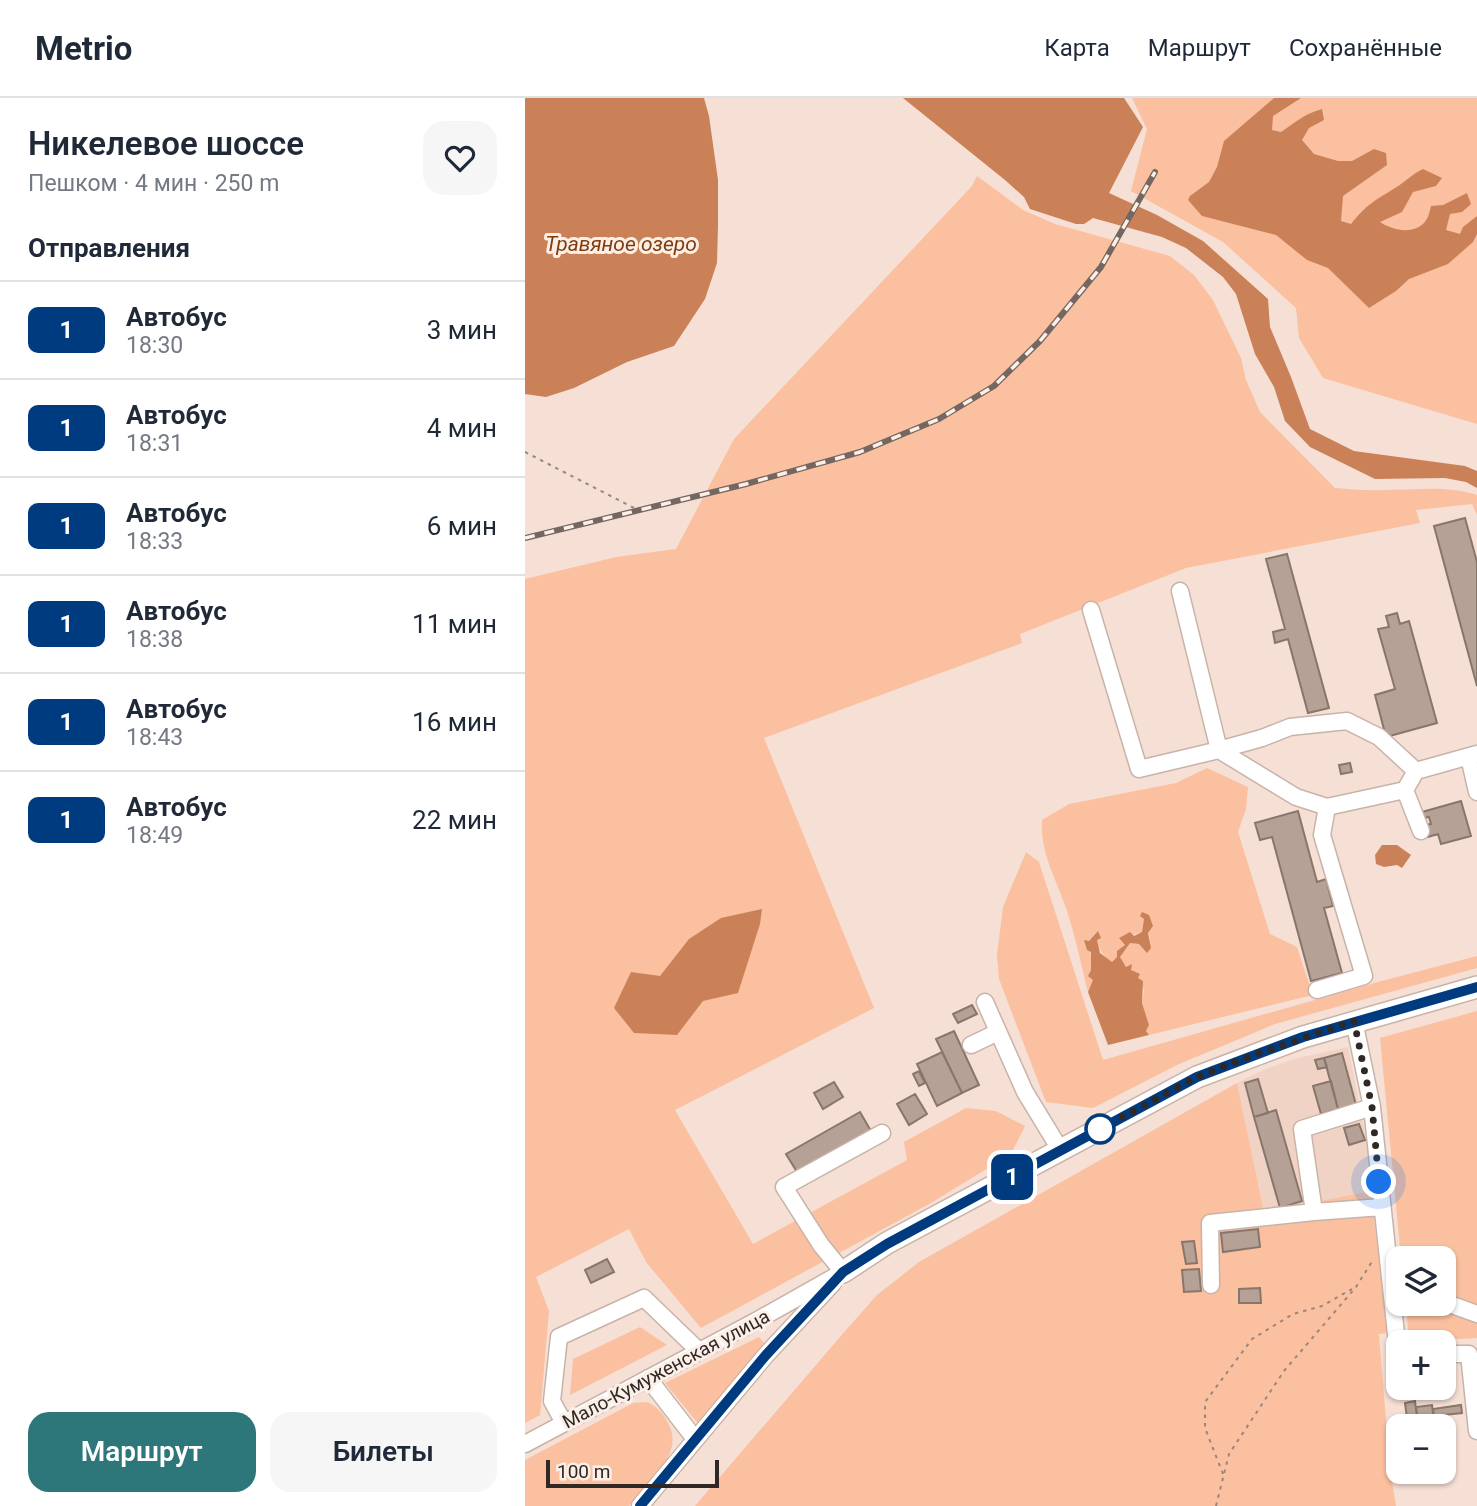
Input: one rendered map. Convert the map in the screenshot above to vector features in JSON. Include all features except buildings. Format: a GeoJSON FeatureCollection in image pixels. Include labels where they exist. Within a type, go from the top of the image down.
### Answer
{"type":"FeatureCollection","features":[{"type":"Feature","properties":{"kind":"main road"},"geometry":{"type":"LineString","coordinates":[[843,1272],[887,1244],[1197,1077],[1354,1021],[1477,987]]}},
{"type":"Feature","properties":{"kind":"street"},"geometry":{"type":"LineString","coordinates":[[1180,591],[1219,750],[1296,797],[1327,807],[1405,790],[1416,771],[1473,756],[1477,792]]}},
{"type":"Feature","properties":{"kind":"street"},"geometry":{"type":"LineString","coordinates":[[1091,610],[1139,769],[1219,750],[1290,727],[1347,721],[1379,737],[1416,771]]}},
{"type":"Feature","properties":{"kind":"street"},"geometry":{"type":"LineString","coordinates":[[1405,790],[1421,831]]}},
{"type":"Feature","properties":{"kind":"street"},"geometry":{"type":"LineString","coordinates":[[1317,990],[1363,976],[1322,835],[1327,807]]}},
{"type":"Feature","properties":{"kind":"street"},"geometry":{"type":"LineString","coordinates":[[985,1002],[1025,1092],[1061,1151]]}},
{"type":"Feature","properties":{"kind":"street"},"geometry":{"type":"LineString","coordinates":[[1354,1021],[1372,1107],[1386,1248]]}},
{"type":"Feature","properties":{"kind":"street"},"geometry":{"type":"LineString","coordinates":[[971,1045],[998,1031]]}},
{"type":"Feature","properties":{"kind":"street"},"geometry":{"type":"LineString","coordinates":[[1314,1212],[1302,1129],[1372,1107]]}},
{"type":"Feature","properties":{"kind":"street"},"geometry":{"type":"LineString","coordinates":[[640,1506],[766,1355],[843,1272],[821,1245],[784,1187],[882,1133]]}},
{"type":"Feature","properties":{"kind":"street"},"geometry":{"type":"LineString","coordinates":[[1211,1285],[1210,1223],[1382,1208]]}},
{"type":"Feature","properties":{"kind":"street","name":"Мало-Кумуженская улица"},"geometry":{"type":"LineString","coordinates":[[525,1444],[843,1272]]}},
{"type":"Feature","properties":{"kind":"street"},"geometry":{"type":"LineString","coordinates":[[564,1423],[552,1401],[559,1337],[644,1298],[699,1351]]}},
{"type":"Feature","properties":{"kind":"street"},"geometry":{"type":"LineString","coordinates":[[1456,1306],[1477,1314]]}},
{"type":"Feature","properties":{"kind":"street"},"geometry":{"type":"LineString","coordinates":[[1473,1354],[1477,1431]]}},
{"type":"Feature","properties":{"kind":"street"},"geometry":{"type":"LineString","coordinates":[[647,1378],[695,1439]]}},
{"type":"Feature","properties":{"kind":"path"},"geometry":{"type":"LineString","coordinates":[[525,452],[638,510]]}},
{"type":"Feature","properties":{"kind":"path"},"geometry":{"type":"LineString","coordinates":[[1216,1506],[1229,1454],[1284,1371],[1356,1287],[1385,1242]]}},
{"type":"Feature","properties":{"kind":"path"},"geometry":{"type":"LineString","coordinates":[[1224,1476],[1205,1428],[1205,1402],[1252,1339],[1293,1314],[1322,1306],[1356,1287]]}},
{"type":"Feature","properties":{"kind":"shaded area"},"geometry":{"type":"Polygon","coordinates":[[[1132,98],[1477,98],[1477,424],[1323,378],[1299,338],[1296,308],[1223,242],[1131,191],[1147,129],[1132,98]]]}},
{"type":"Feature","properties":{"kind":"shaded area"},"geometry":{"type":"Polygon","coordinates":[[[977,176],[1023,210],[1055,224],[1170,256],[1194,275],[1213,300],[1241,358],[1246,380],[1260,412],[1335,488],[1443,489],[1466,492],[1477,495],[1477,515],[1472,504],[1416,510],[1420,523],[1186,568],[1020,634],[1022,643],[764,738],[874,1008],[675,1110],[753,1244],[907,1160],[904,1142],[966,1108],[996,1111],[1025,1126],[1011,1154],[931,1203],[701,1328],[646,1262],[629,1229],[536,1277],[549,1311],[540,1415],[525,1423],[525,579],[616,557],[676,549],[734,439],[972,186],[977,176]]]}},
{"type":"Feature","properties":{"kind":"shaded area"},"geometry":{"type":"Polygon","coordinates":[[[1207,768],[1248,787],[1246,809],[1238,832],[1270,934],[1297,947],[1313,995],[1149,1035],[1146,1031],[1149,1025],[1142,1003],[1144,990],[1138,978],[1122,964],[1120,957],[1130,943],[1139,944],[1148,952],[1150,940],[1144,919],[1142,932],[1119,939],[1125,944],[1118,958],[1111,962],[1100,949],[1097,932],[1089,941],[1094,980],[1088,992],[1069,918],[1046,854],[1042,820],[1069,804],[1176,783],[1207,768]]]}},
{"type":"Feature","properties":{"kind":"shaded area"},"geometry":{"type":"Polygon","coordinates":[[[1026,852],[1039,862],[1103,1060],[1477,956],[1477,968],[1275,1024],[1177,1065],[1093,1108],[1046,1102],[999,979],[997,955],[1003,907],[1026,852]]]}},
{"type":"Feature","properties":{"kind":"shaded area"},"geometry":{"type":"Polygon","coordinates":[[[1477,1011],[1477,1338],[1456,1339],[1456,1330],[1408,1330],[1407,1316],[1456,1316],[1456,1246],[1400,1246],[1380,1038],[1477,1011]]]}},
{"type":"Feature","properties":{"kind":"shaded area"},"geometry":{"type":"Polygon","coordinates":[[[1348,1047],[1376,1190],[1264,1212],[1237,1083],[1294,1059],[1348,1047]]]}},
{"type":"Feature","properties":{"kind":"shaded area"},"geometry":{"type":"Polygon","coordinates":[[[1237,1083],[1264,1212],[1376,1190],[1373,1212],[1389,1330],[1379,1334],[1386,1420],[1386,1484],[1392,1484],[1396,1506],[695,1506],[877,1295],[919,1262],[1237,1083]]]}},
{"type":"Feature","properties":{"kind":"shaded area"},"geometry":{"type":"Polygon","coordinates":[[[640,1327],[667,1345],[570,1395],[573,1359],[640,1327]]]}},
{"type":"Feature","properties":{"kind":"shaded area"},"geometry":{"type":"Polygon","coordinates":[[[759,1337],[767,1346],[700,1426],[665,1383],[759,1337]]]}},
{"type":"Feature","properties":{"kind":"shaded area"},"geometry":{"type":"Polygon","coordinates":[[[647,1402],[659,1410],[667,1421],[672,1433],[672,1445],[663,1467],[629,1506],[525,1506],[525,1460],[633,1403],[647,1402]]]}},
{"type":"Feature","properties":{"kind":"water","name":"Травяное озеро"},"geometry":{"type":"Polygon","coordinates":[[[525,98],[704,98],[718,180],[717,263],[705,299],[674,346],[627,362],[574,388],[546,397],[525,394],[525,98]]]}},
{"type":"Feature","properties":{"kind":"water"},"geometry":{"type":"Polygon","coordinates":[[[903,98],[1124,98],[1143,127],[1109,193],[1157,215],[1203,241],[1268,299],[1270,327],[1310,429],[1354,451],[1465,466],[1477,471],[1477,488],[1466,482],[1445,478],[1375,479],[1310,447],[1285,421],[1274,387],[1255,354],[1236,294],[1223,277],[1186,248],[1162,237],[1093,218],[1084,224],[1076,224],[1030,209],[1024,197],[1005,180],[903,98]]]}},
{"type":"Feature","properties":{"kind":"water"},"geometry":{"type":"Polygon","coordinates":[[[1274,98],[1301,98],[1273,116],[1272,130],[1281,132],[1305,116],[1322,109],[1324,120],[1309,128],[1302,140],[1314,154],[1338,161],[1352,161],[1374,149],[1386,153],[1387,165],[1343,196],[1341,221],[1351,224],[1371,203],[1423,169],[1442,178],[1436,186],[1413,192],[1402,212],[1380,222],[1396,229],[1414,229],[1425,221],[1431,206],[1443,205],[1467,193],[1471,204],[1462,212],[1450,214],[1446,230],[1460,234],[1463,227],[1477,216],[1477,234],[1473,242],[1448,264],[1409,279],[1369,308],[1328,268],[1307,260],[1276,235],[1202,216],[1188,200],[1190,196],[1209,182],[1217,167],[1224,141],[1274,98]]]}},
{"type":"Feature","properties":{"kind":"water"},"geometry":{"type":"Polygon","coordinates":[[[1382,845],[1397,845],[1411,855],[1402,868],[1397,865],[1384,867],[1376,864],[1375,855],[1382,845]]]}},
{"type":"Feature","properties":{"kind":"water"},"geometry":{"type":"Polygon","coordinates":[[[762,909],[760,924],[738,993],[703,1001],[677,1035],[634,1033],[614,1008],[631,972],[660,976],[689,939],[721,918],[762,909]]]}},
{"type":"Feature","properties":{"kind":"water"},"geometry":{"type":"Polygon","coordinates":[[[1142,912],[1149,915],[1153,926],[1148,933],[1151,948],[1147,953],[1139,944],[1130,943],[1120,957],[1126,967],[1132,964],[1131,970],[1140,974],[1138,978],[1143,981],[1142,1003],[1149,1025],[1146,1031],[1149,1035],[1108,1045],[1088,992],[1093,980],[1088,976],[1091,970],[1091,952],[1087,950],[1084,940],[1089,941],[1098,931],[1101,938],[1097,940],[1100,953],[1112,962],[1117,957],[1117,951],[1125,945],[1119,938],[1130,932],[1134,936],[1142,932],[1142,912]]]}},
{"type":"Feature","properties":{"kind":"railway"},"geometry":{"type":"LineString","coordinates":[[525,538],[746,484],[860,452],[939,419],[994,386],[1040,341],[1101,267],[1155,172]]}},
{"type":"Feature","properties":{"kind":"bus line","name":"1"},"geometry":{"type":"LineString","coordinates":[[640,1506],[766,1355],[843,1272],[887,1244],[1197,1077],[1303,1037],[1477,987]]}},
{"type":"Feature","properties":{"kind":"route"},"geometry":{"type":"LineString","coordinates":[[1100,1129],[1197,1077],[1354,1021],[1372,1107],[1379,1182]]}}]}
